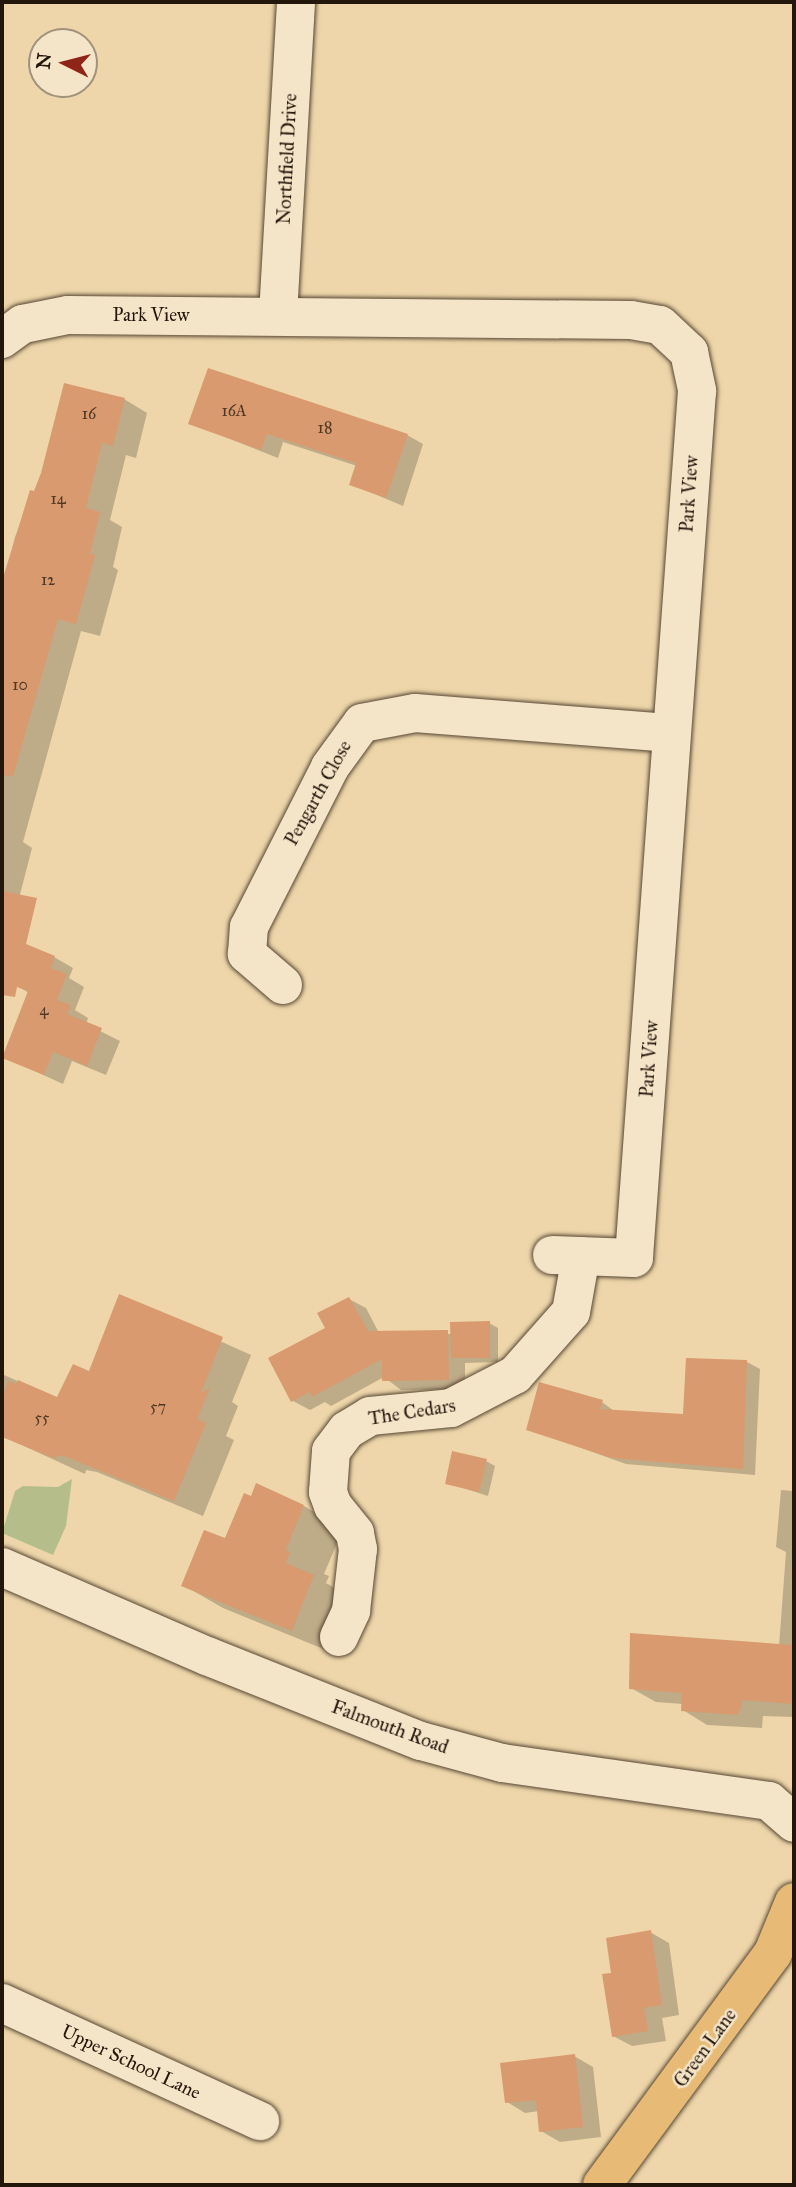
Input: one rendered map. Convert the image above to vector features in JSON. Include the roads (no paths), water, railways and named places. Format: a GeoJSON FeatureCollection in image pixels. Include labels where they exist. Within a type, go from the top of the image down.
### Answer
{"type":"FeatureCollection","features":[{"type":"Feature","properties":{"kind":"highway","name":"Green Lane"},"geometry":{"type":"LineString","coordinates":[[602,2185],[773,1953],[794,1902]]}},
{"type":"Feature","properties":{"kind":"street","name":"Northfield Drive"},"geometry":{"type":"LineString","coordinates":[[278,315],[296,2]]}},
{"type":"Feature","properties":{"kind":"street","name":"Park View"},"geometry":{"type":"LineString","coordinates":[[2,339],[23,324],[68,315],[278,315],[631,320],[660,325],[681,341],[695,364],[697,391],[634,1258],[567,1255]]}},
{"type":"Feature","properties":{"kind":"street","name":"Pengarth Close"},"geometry":{"type":"LineString","coordinates":[[283,985],[247,954],[249,927],[330,766],[362,723],[415,713],[671,733]]}},
{"type":"Feature","properties":{"kind":"street","name":"The Cedars"},"geometry":{"type":"LineString","coordinates":[[339,1637],[351,1611],[358,1549],[355,1533],[333,1506],[328,1492],[331,1451],[347,1430],[370,1416],[452,1408],[515,1375],[571,1312],[567,1255]]}},
{"type":"Feature","properties":{"kind":"street","name":"Falmouth Road"},"geometry":{"type":"LineString","coordinates":[[2,1567],[219,1662],[421,1741],[502,1763],[769,1801],[794,1823]]}},
{"type":"Feature","properties":{"kind":"street","name":"Upper School Lane"},"geometry":{"type":"LineString","coordinates":[[2,2003],[260,2121]]}}]}
